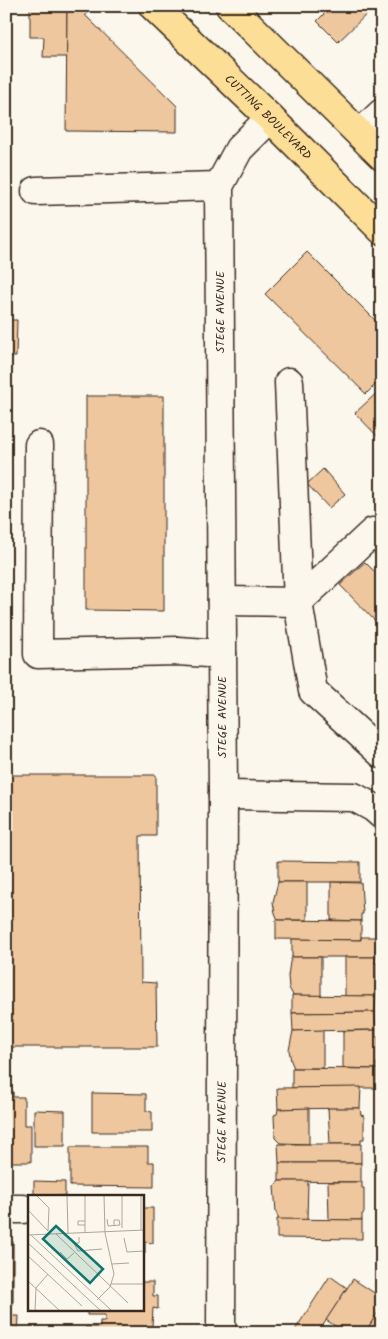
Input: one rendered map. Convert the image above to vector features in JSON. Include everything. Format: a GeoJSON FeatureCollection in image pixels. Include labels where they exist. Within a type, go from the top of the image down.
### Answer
{"type":"FeatureCollection","features":[{"type":"Feature","properties":{"kind":"main road","name":"CUTTING BOULEVARD"},"geometry":{"type":"LineString","coordinates":[[153,6],[270,118],[382,230]]}},
{"type":"Feature","properties":{"kind":"main road"},"geometry":{"type":"LineString","coordinates":[[230,6],[382,156]]}},
{"type":"Feature","properties":{"kind":"street"},"geometry":{"type":"LineString","coordinates":[[360,134],[382,113]]}},
{"type":"Feature","properties":{"kind":"street","name":"STEGE AVENUE"},"geometry":{"type":"LineString","coordinates":[[222,1333],[223,795],[219,186],[240,149],[270,118]]}},
{"type":"Feature","properties":{"kind":"street"},"geometry":{"type":"LineString","coordinates":[[36,192],[219,186]]}},
{"type":"Feature","properties":{"kind":"street"},"geometry":{"type":"LineString","coordinates":[[289,382],[298,602],[313,691],[382,754]]}},
{"type":"Feature","properties":{"kind":"street"},"geometry":{"type":"LineString","coordinates":[[39,445],[38,654],[178,651],[222,654]]}},
{"type":"Feature","properties":{"kind":"street"},"geometry":{"type":"LineString","coordinates":[[222,601],[298,602],[373,532],[382,540]]}},
{"type":"Feature","properties":{"kind":"street"},"geometry":{"type":"LineString","coordinates":[[223,795],[354,797],[374,808],[382,815]]}},
{"type":"Feature","properties":{"kind":"building"},"geometry":{"type":"Polygon","coordinates":[[[30,6],[67,6],[67,57],[43,57],[44,37],[30,37],[30,6]]]}},
{"type":"Feature","properties":{"kind":"building"},"geometry":{"type":"Polygon","coordinates":[[[67,6],[88,6],[91,9],[85,15],[177,106],[177,132],[66,131],[67,6]]]}},
{"type":"Feature","properties":{"kind":"building"},"geometry":{"type":"Polygon","coordinates":[[[332,6],[375,6],[338,42],[317,21],[332,6]]]}},
{"type":"Feature","properties":{"kind":"building"},"geometry":{"type":"Polygon","coordinates":[[[307,252],[382,327],[382,378],[366,394],[265,294],[307,252]]]}},
{"type":"Feature","properties":{"kind":"building"},"geometry":{"type":"Polygon","coordinates":[[[6,320],[17,320],[16,357],[6,357],[6,320]]]}},
{"type":"Feature","properties":{"kind":"building"},"geometry":{"type":"Polygon","coordinates":[[[382,390],[382,441],[355,413],[382,390]]]}},
{"type":"Feature","properties":{"kind":"building"},"geometry":{"type":"Polygon","coordinates":[[[86,396],[164,396],[164,611],[86,610],[86,396]]]}},
{"type":"Feature","properties":{"kind":"building"},"geometry":{"type":"Polygon","coordinates":[[[323,469],[345,494],[329,508],[307,484],[323,469]]]}},
{"type":"Feature","properties":{"kind":"building"},"geometry":{"type":"Polygon","coordinates":[[[365,562],[382,579],[382,628],[340,585],[365,562]]]}},
{"type":"Feature","properties":{"kind":"building"},"geometry":{"type":"Polygon","coordinates":[[[6,775],[156,775],[156,836],[140,836],[141,982],[156,983],[157,1047],[6,1047],[6,775]]]}},
{"type":"Feature","properties":{"kind":"building"},"geometry":{"type":"Polygon","coordinates":[[[278,861],[360,862],[360,882],[278,882],[278,861]]]}},
{"type":"Feature","properties":{"kind":"building"},"geometry":{"type":"Polygon","coordinates":[[[278,882],[307,882],[307,920],[278,920],[273,902],[278,882]]]}},
{"type":"Feature","properties":{"kind":"building"},"geometry":{"type":"Polygon","coordinates":[[[331,882],[361,883],[363,914],[361,914],[361,921],[331,920],[331,882]]]}},
{"type":"Feature","properties":{"kind":"building"},"geometry":{"type":"Polygon","coordinates":[[[276,920],[361,921],[361,940],[276,939],[276,920]]]}},
{"type":"Feature","properties":{"kind":"building"},"geometry":{"type":"Polygon","coordinates":[[[361,937],[376,937],[376,957],[292,957],[292,939],[361,940],[361,937]]]}},
{"type":"Feature","properties":{"kind":"building"},"geometry":{"type":"Polygon","coordinates":[[[292,957],[321,957],[321,996],[293,995],[289,988],[288,976],[292,957]]]}},
{"type":"Feature","properties":{"kind":"building"},"geometry":{"type":"Polygon","coordinates":[[[345,957],[376,957],[376,996],[345,996],[345,957]]]}},
{"type":"Feature","properties":{"kind":"building"},"geometry":{"type":"Polygon","coordinates":[[[292,995],[376,996],[375,1012],[292,1013],[292,995]]]}},
{"type":"Feature","properties":{"kind":"building"},"geometry":{"type":"Polygon","coordinates":[[[375,1012],[376,1030],[293,1031],[292,1013],[375,1012]]]}},
{"type":"Feature","properties":{"kind":"building"},"geometry":{"type":"Polygon","coordinates":[[[323,1030],[323,1068],[294,1068],[289,1050],[293,1031],[323,1030]]]}},
{"type":"Feature","properties":{"kind":"building"},"geometry":{"type":"Polygon","coordinates":[[[376,1030],[376,1037],[378,1037],[377,1069],[343,1068],[343,1031],[376,1030]]]}},
{"type":"Feature","properties":{"kind":"building"},"geometry":{"type":"Polygon","coordinates":[[[292,1068],[377,1069],[377,1088],[292,1088],[292,1068]]]}},
{"type":"Feature","properties":{"kind":"building"},"geometry":{"type":"Polygon","coordinates":[[[361,1087],[360,1108],[278,1109],[277,1088],[361,1087]]]}},
{"type":"Feature","properties":{"kind":"building"},"geometry":{"type":"Polygon","coordinates":[[[6,1091],[13,1091],[13,1097],[24,1097],[24,1125],[31,1125],[31,1162],[6,1162],[6,1091]]]}},
{"type":"Feature","properties":{"kind":"building"},"geometry":{"type":"Polygon","coordinates":[[[92,1093],[146,1094],[146,1111],[152,1112],[152,1132],[92,1132],[92,1093]]]}},
{"type":"Feature","properties":{"kind":"building"},"geometry":{"type":"Polygon","coordinates":[[[309,1108],[309,1144],[280,1143],[275,1138],[274,1115],[277,1114],[278,1109],[309,1108]]]}},
{"type":"Feature","properties":{"kind":"building"},"geometry":{"type":"Polygon","coordinates":[[[328,1108],[360,1108],[361,1115],[364,1116],[364,1139],[361,1139],[361,1144],[330,1144],[328,1108]]]}},
{"type":"Feature","properties":{"kind":"building"},"geometry":{"type":"Polygon","coordinates":[[[34,1110],[65,1111],[65,1146],[34,1146],[34,1110]]]}},
{"type":"Feature","properties":{"kind":"building"},"geometry":{"type":"Polygon","coordinates":[[[278,1144],[361,1144],[361,1163],[279,1163],[278,1144]]]}},
{"type":"Feature","properties":{"kind":"building"},"geometry":{"type":"Polygon","coordinates":[[[70,1147],[148,1147],[148,1162],[154,1162],[154,1187],[70,1186],[70,1147]]]}},
{"type":"Feature","properties":{"kind":"building"},"geometry":{"type":"Polygon","coordinates":[[[279,1163],[361,1163],[361,1182],[279,1181],[279,1163]]]}},
{"type":"Feature","properties":{"kind":"building"},"geometry":{"type":"Polygon","coordinates":[[[34,1181],[65,1182],[65,1195],[34,1195],[34,1181]]]}},
{"type":"Feature","properties":{"kind":"building"},"geometry":{"type":"Polygon","coordinates":[[[279,1181],[308,1181],[307,1220],[279,1220],[276,1212],[274,1186],[279,1181]]]}},
{"type":"Feature","properties":{"kind":"building"},"geometry":{"type":"Polygon","coordinates":[[[328,1182],[362,1182],[362,1188],[364,1188],[364,1213],[362,1214],[362,1220],[329,1220],[328,1182]]]}},
{"type":"Feature","properties":{"kind":"building"},"geometry":{"type":"Polygon","coordinates":[[[144,1208],[153,1208],[153,1243],[145,1242],[145,1253],[144,1208]]]}},
{"type":"Feature","properties":{"kind":"building"},"geometry":{"type":"Polygon","coordinates":[[[277,1219],[362,1220],[362,1239],[277,1238],[277,1219]]]}},
{"type":"Feature","properties":{"kind":"building"},"geometry":{"type":"Polygon","coordinates":[[[6,1242],[13,1242],[13,1305],[6,1305],[6,1242]]]}},
{"type":"Feature","properties":{"kind":"building"},"geometry":{"type":"Polygon","coordinates":[[[330,1276],[347,1288],[318,1333],[293,1333],[330,1276]]]}},
{"type":"Feature","properties":{"kind":"building"},"geometry":{"type":"Polygon","coordinates":[[[353,1279],[382,1298],[382,1306],[365,1333],[346,1333],[326,1320],[353,1279]]]}},
{"type":"Feature","properties":{"kind":"building"},"geometry":{"type":"Polygon","coordinates":[[[144,1282],[153,1282],[153,1296],[158,1296],[158,1309],[153,1308],[152,1326],[147,1326],[147,1333],[86,1333],[86,1327],[100,1327],[100,1321],[105,1321],[105,1315],[87,1315],[87,1312],[144,1312],[144,1282]]]}},
{"type":"Feature","properties":{"kind":"building"},"geometry":{"type":"Polygon","coordinates":[[[379,1310],[382,1311],[382,1333],[365,1333],[379,1310]]]}},
{"type":"Feature","properties":{"kind":"building"},"geometry":{"type":"Polygon","coordinates":[[[6,1316],[19,1316],[18,1333],[6,1333],[6,1316]]]}}]}
